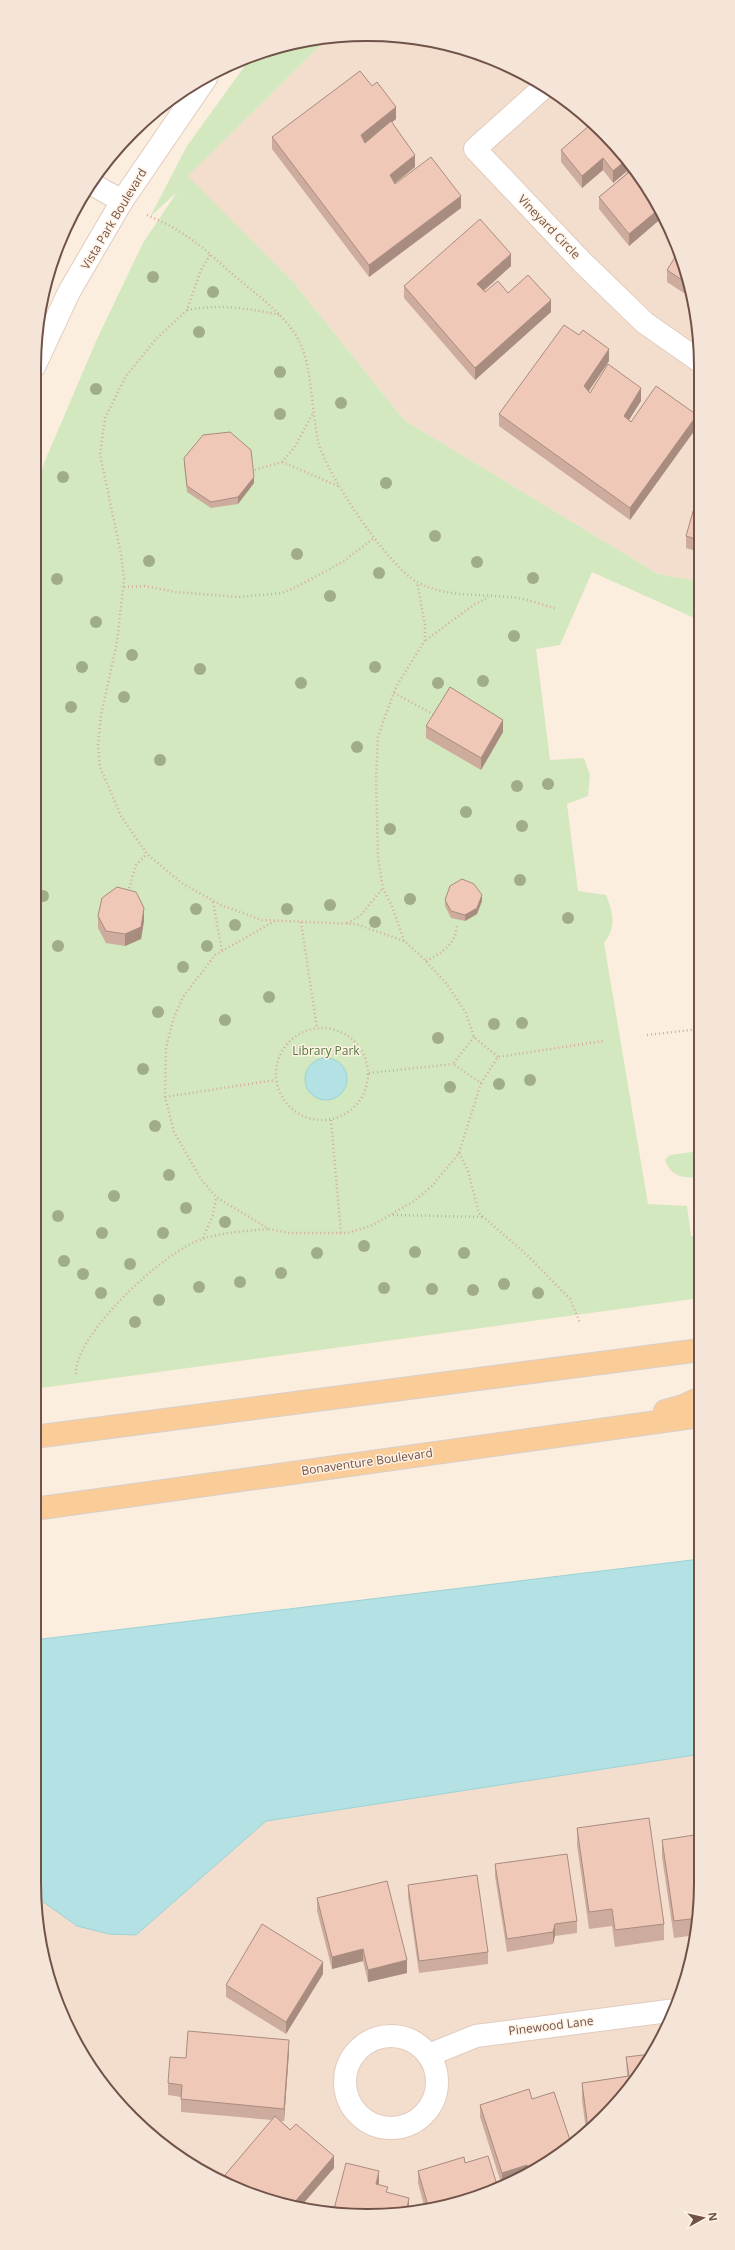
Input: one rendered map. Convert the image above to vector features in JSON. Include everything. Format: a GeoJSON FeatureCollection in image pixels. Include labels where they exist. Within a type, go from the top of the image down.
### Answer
{"type":"FeatureCollection","features":[{"type":"Feature","properties":{"kind":"main road"},"geometry":{"type":"LineString","coordinates":[[41,1436],[694,1351]]}},
{"type":"Feature","properties":{"kind":"main road"},"geometry":{"type":"LineString","coordinates":[[601,1429],[683,1406],[694,1401]]}},
{"type":"Feature","properties":{"kind":"main road","name":"Bonaventure Boulevard"},"geometry":{"type":"LineString","coordinates":[[41,1508],[694,1417]]}},
{"type":"Feature","properties":{"kind":"street","name":"Vista Park Boulevard"},"geometry":{"type":"LineString","coordinates":[[42,350],[69,292],[122,201],[199,88]]}},
{"type":"Feature","properties":{"kind":"street","name":"Vineyard Circle"},"geometry":{"type":"LineString","coordinates":[[540,91],[475,149],[582,262],[645,323],[693,357]]}},
{"type":"Feature","properties":{"kind":"street"},"geometry":{"type":"LineString","coordinates":[[96,186],[122,201]]}},
{"type":"Feature","properties":{"kind":"street","name":"Pinewood Lane"},"geometry":{"type":"LineString","coordinates":[[429,2055],[476,2036],[667,2011]]}},
{"type":"Feature","properties":{"kind":"street"},"geometry":{"type":"LineString","coordinates":[[391,2035],[406,2038],[419,2044],[429,2055],[435,2068],[438,2082],[436,2097],[429,2110],[419,2121],[405,2127],[391,2130],[376,2127],[364,2120],[354,2110],[347,2097],[345,2082],[347,2068],[353,2055],[364,2045],[377,2038],[391,2035]]}},
{"type":"Feature","properties":{"kind":"path"},"geometry":{"type":"LineString","coordinates":[[145,214],[181,232],[256,293],[280,316],[300,343],[314,412],[318,442],[333,477],[399,569],[417,582],[464,596],[519,598],[556,609]]}},
{"type":"Feature","properties":{"kind":"path"},"geometry":{"type":"LineString","coordinates":[[210,255],[201,270],[186,310],[157,338],[126,376],[105,418],[100,454],[121,554],[124,587],[117,642],[101,715],[99,752],[100,767],[121,816],[147,854],[183,884],[213,901],[262,920],[356,924],[404,941],[426,961],[446,983],[466,1013],[474,1038],[498,1057],[603,1041]]}},
{"type":"Feature","properties":{"kind":"path"},"geometry":{"type":"LineString","coordinates":[[186,310],[201,307],[252,308],[280,316]]}},
{"type":"Feature","properties":{"kind":"path"},"geometry":{"type":"LineString","coordinates":[[244,473],[282,462],[294,448],[314,412]]}},
{"type":"Feature","properties":{"kind":"path"},"geometry":{"type":"LineString","coordinates":[[282,462],[338,486]]}},
{"type":"Feature","properties":{"kind":"path"},"geometry":{"type":"LineString","coordinates":[[124,587],[144,586],[176,592],[239,597],[282,593],[344,561],[376,538]]}},
{"type":"Feature","properties":{"kind":"path"},"geometry":{"type":"LineString","coordinates":[[417,582],[425,625],[425,640]]}},
{"type":"Feature","properties":{"kind":"path"},"geometry":{"type":"LineString","coordinates":[[404,941],[392,906],[382,888],[378,858],[378,736],[394,693],[425,640],[441,631],[470,607],[490,596]]}},
{"type":"Feature","properties":{"kind":"path"},"geometry":{"type":"LineString","coordinates":[[394,693],[435,715]]}},
{"type":"Feature","properties":{"kind":"path"},"geometry":{"type":"LineString","coordinates":[[127,894],[136,865],[147,854]]}},
{"type":"Feature","properties":{"kind":"path"},"geometry":{"type":"LineString","coordinates":[[346,923],[360,916],[382,888]]}},
{"type":"Feature","properties":{"kind":"path"},"geometry":{"type":"LineString","coordinates":[[213,901],[222,951]]}},
{"type":"Feature","properties":{"kind":"path"},"geometry":{"type":"LineString","coordinates":[[269,1229],[216,1196],[201,1179],[174,1132],[165,1097],[166,1048],[173,1020],[183,997],[215,955],[275,921]]}},
{"type":"Feature","properties":{"kind":"path"},"geometry":{"type":"LineString","coordinates":[[301,922],[317,1028]]}},
{"type":"Feature","properties":{"kind":"path"},"geometry":{"type":"LineString","coordinates":[[426,961],[450,945],[457,931],[458,924]]}},
{"type":"Feature","properties":{"kind":"path"},"geometry":{"type":"LineString","coordinates":[[317,1028],[332,1028],[345,1034],[357,1044],[365,1058],[369,1073],[366,1089],[359,1104],[346,1115],[332,1120],[316,1121],[300,1116],[289,1107],[280,1095],[275,1080],[276,1065],[281,1052],[290,1040],[303,1032],[317,1028]]}},
{"type":"Feature","properties":{"kind":"path"},"geometry":{"type":"LineString","coordinates":[[647,1035],[694,1030]]}},
{"type":"Feature","properties":{"kind":"path"},"geometry":{"type":"LineString","coordinates":[[453,1064],[474,1038]]}},
{"type":"Feature","properties":{"kind":"path"},"geometry":{"type":"LineString","coordinates":[[76,1374],[76,1368],[88,1341],[127,1293],[165,1259],[203,1238],[269,1229],[290,1233],[341,1233],[371,1226],[392,1215],[432,1186],[459,1153],[482,1082],[498,1057]]}},
{"type":"Feature","properties":{"kind":"path"},"geometry":{"type":"LineString","coordinates":[[369,1073],[453,1064],[482,1082]]}},
{"type":"Feature","properties":{"kind":"path"},"geometry":{"type":"LineString","coordinates":[[165,1097],[275,1080]]}},
{"type":"Feature","properties":{"kind":"path"},"geometry":{"type":"LineString","coordinates":[[332,1120],[341,1233]]}},
{"type":"Feature","properties":{"kind":"path"},"geometry":{"type":"LineString","coordinates":[[459,1153],[468,1170],[479,1213],[528,1256],[570,1299],[580,1323]]}},
{"type":"Feature","properties":{"kind":"path"},"geometry":{"type":"LineString","coordinates":[[203,1238],[213,1215],[216,1196]]}},
{"type":"Feature","properties":{"kind":"path"},"geometry":{"type":"LineString","coordinates":[[392,1215],[484,1217]]}},
{"type":"Feature","properties":{"kind":"shaded area"},"geometry":{"type":"Polygon","coordinates":[[[368,41],[389,42],[431,47],[452,52],[472,58],[512,75],[549,96],[566,108],[583,122],[613,152],[639,186],[660,223],[677,263],[683,283],[691,325],[694,368],[694,580],[658,574],[404,420],[294,283],[188,176],[321,45],[368,41]]]}},
{"type":"Feature","properties":{"kind":"shaded area"},"geometry":{"type":"Polygon","coordinates":[[[694,1688],[694,1882],[691,1925],[683,1967],[677,1987],[660,2027],[639,2064],[627,2081],[613,2098],[583,2128],[566,2142],[531,2165],[472,2192],[431,2203],[410,2206],[368,2209],[346,2208],[304,2203],[283,2198],[263,2192],[223,2175],[186,2154],[169,2142],[152,2128],[122,2098],[108,2081],[85,2046],[58,1987],[47,1946],[41,1882],[41,1790],[694,1688]]]}},
{"type":"Feature","properties":{"kind":"green space","name":"Library Park"},"geometry":{"type":"Polygon","coordinates":[[[321,45],[188,176],[294,283],[404,420],[658,574],[694,580],[694,618],[592,572],[560,645],[536,649],[550,760],[584,758],[590,775],[588,796],[567,804],[578,891],[606,895],[612,913],[611,931],[604,943],[648,1204],[687,1206],[691,1236],[694,1236],[694,1299],[41,1388],[41,474],[44,463],[97,339],[143,243],[177,192],[150,217],[187,146],[246,65],[283,52],[321,45]]]}},
{"type":"Feature","properties":{"kind":"green space"},"geometry":{"type":"Polygon","coordinates":[[[694,1152],[694,1177],[683,1177],[670,1170],[665,1160],[670,1155],[694,1152]]]}},
{"type":"Feature","properties":{"kind":"water"},"geometry":{"type":"Polygon","coordinates":[[[322,1058],[330,1058],[338,1061],[344,1067],[347,1079],[344,1091],[338,1097],[330,1100],[322,1100],[314,1097],[308,1091],[305,1083],[305,1075],[308,1067],[314,1061],[322,1058]]]}},
{"type":"Feature","properties":{"kind":"water"},"geometry":{"type":"Polygon","coordinates":[[[694,1560],[694,1755],[266,1821],[136,1935],[109,1934],[77,1926],[42,1901],[41,1639],[694,1560]]]}},
{"type":"Feature","properties":{"kind":"building"},"geometry":{"type":"Polygon","coordinates":[[[360,71],[372,86],[377,82],[396,107],[361,135],[365,143],[391,121],[415,155],[390,175],[395,184],[431,157],[461,196],[369,265],[272,137],[360,71]]]}},
{"type":"Feature","properties":{"kind":"building"},"geometry":{"type":"Polygon","coordinates":[[[588,127],[622,163],[613,171],[603,158],[582,176],[561,150],[588,127]]]}},
{"type":"Feature","properties":{"kind":"building"},"geometry":{"type":"Polygon","coordinates":[[[629,172],[655,213],[629,234],[599,197],[629,172]]]}},
{"type":"Feature","properties":{"kind":"building"},"geometry":{"type":"Polygon","coordinates":[[[480,219],[511,254],[477,284],[485,292],[498,281],[508,293],[528,275],[551,300],[475,368],[404,286],[480,219]]]}},
{"type":"Feature","properties":{"kind":"building"},"geometry":{"type":"Polygon","coordinates":[[[675,258],[682,280],[667,270],[675,258]]]}},
{"type":"Feature","properties":{"kind":"building"},"geometry":{"type":"Polygon","coordinates":[[[564,325],[579,335],[583,330],[609,349],[584,386],[590,393],[608,364],[641,388],[624,416],[631,422],[656,386],[694,413],[694,419],[630,508],[499,414],[564,325]]]}},
{"type":"Feature","properties":{"kind":"building"},"geometry":{"type":"Polygon","coordinates":[[[230,432],[251,450],[254,477],[238,497],[211,502],[187,486],[184,458],[203,435],[230,432]]]}},
{"type":"Feature","properties":{"kind":"building"},"geometry":{"type":"Polygon","coordinates":[[[694,508],[694,538],[686,536],[694,508]]]}},
{"type":"Feature","properties":{"kind":"building"},"geometry":{"type":"Polygon","coordinates":[[[450,687],[503,720],[481,758],[426,726],[450,687]]]}},
{"type":"Feature","properties":{"kind":"building"},"geometry":{"type":"Polygon","coordinates":[[[462,879],[474,884],[482,895],[477,908],[465,915],[451,911],[445,900],[450,886],[462,879]]]}},
{"type":"Feature","properties":{"kind":"building"},"geometry":{"type":"Polygon","coordinates":[[[117,887],[136,892],[144,908],[141,927],[125,934],[106,931],[98,916],[102,898],[117,887]]]}},
{"type":"Feature","properties":{"kind":"building"},"geometry":{"type":"Polygon","coordinates":[[[649,1818],[664,1924],[615,1930],[612,1909],[589,1912],[577,1828],[649,1818]]]}},
{"type":"Feature","properties":{"kind":"building"},"geometry":{"type":"Polygon","coordinates":[[[694,1835],[694,1882],[692,1919],[674,1921],[662,1840],[694,1835]]]}},
{"type":"Feature","properties":{"kind":"building"},"geometry":{"type":"Polygon","coordinates":[[[567,1854],[577,1921],[555,1924],[553,1932],[507,1939],[495,1864],[567,1854]]]}},
{"type":"Feature","properties":{"kind":"building"},"geometry":{"type":"Polygon","coordinates":[[[477,1875],[488,1952],[419,1961],[408,1885],[477,1875]]]}},
{"type":"Feature","properties":{"kind":"building"},"geometry":{"type":"Polygon","coordinates":[[[387,1881],[407,1960],[368,1970],[363,1949],[332,1957],[317,1898],[387,1881]]]}},
{"type":"Feature","properties":{"kind":"building"},"geometry":{"type":"Polygon","coordinates":[[[262,1924],[323,1962],[286,2022],[226,1985],[262,1924]]]}},
{"type":"Feature","properties":{"kind":"building"},"geometry":{"type":"Polygon","coordinates":[[[188,2031],[289,2040],[284,2109],[181,2099],[182,2085],[168,2083],[170,2057],[186,2058],[188,2031]]]}},
{"type":"Feature","properties":{"kind":"building"},"geometry":{"type":"Polygon","coordinates":[[[645,2055],[627,2081],[613,2098],[587,2124],[582,2083],[629,2076],[626,2057],[645,2055]]]}},
{"type":"Feature","properties":{"kind":"building"},"geometry":{"type":"Polygon","coordinates":[[[529,2089],[532,2099],[554,2092],[570,2139],[527,2167],[527,2165],[502,2173],[480,2105],[529,2089]]]}},
{"type":"Feature","properties":{"kind":"building"},"geometry":{"type":"Polygon","coordinates":[[[275,2116],[290,2130],[296,2124],[334,2156],[296,2201],[263,2192],[225,2175],[275,2116]]]}},
{"type":"Feature","properties":{"kind":"building"},"geometry":{"type":"Polygon","coordinates":[[[488,2156],[496,2182],[472,2192],[427,2204],[418,2171],[464,2157],[465,2163],[488,2156]]]}},
{"type":"Feature","properties":{"kind":"building"},"geometry":{"type":"Polygon","coordinates":[[[346,2163],[379,2171],[376,2184],[388,2187],[386,2192],[409,2198],[407,2206],[368,2209],[335,2207],[346,2163]]]}}]}
